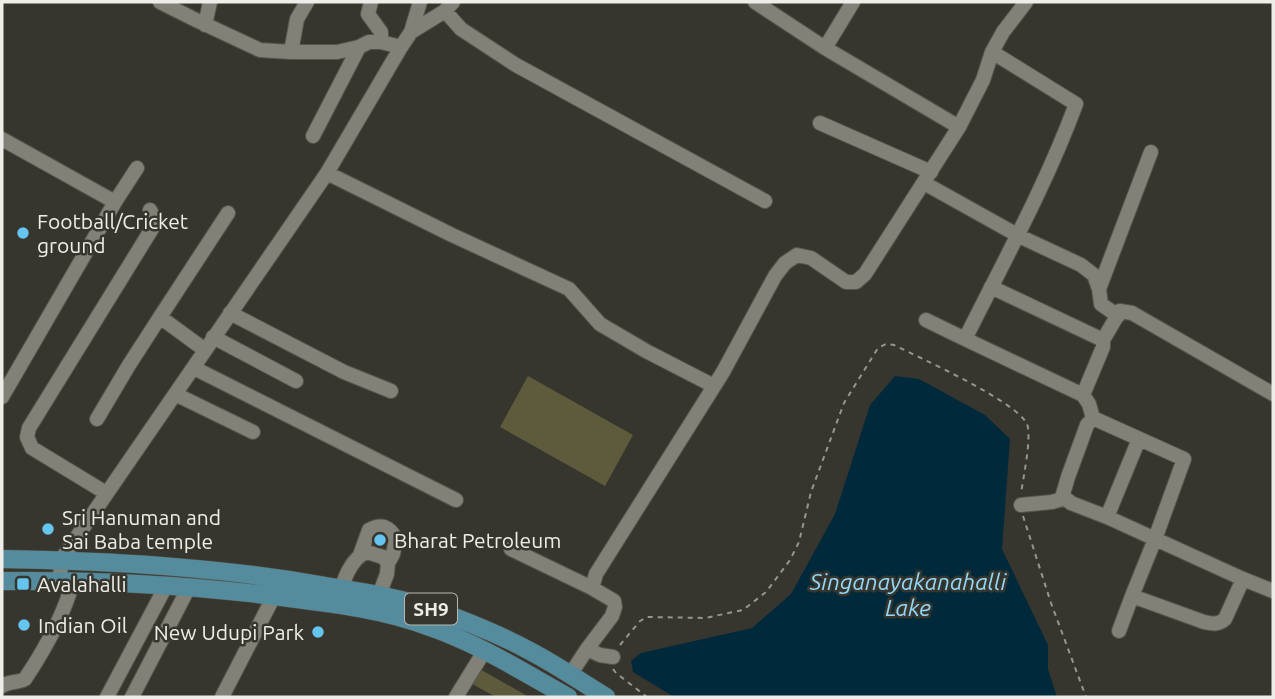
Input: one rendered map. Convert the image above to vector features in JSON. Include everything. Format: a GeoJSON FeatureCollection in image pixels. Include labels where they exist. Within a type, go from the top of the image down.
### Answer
{"type":"FeatureCollection","features":[{"type":"Feature","properties":{"kind":"main road","name":"SH9"},"geometry":{"type":"LineString","coordinates":[[2,559],[61,560],[239,573],[340,596],[380,612],[431,627],[485,650],[568,697]]}},
{"type":"Feature","properties":{"kind":"main road","name":"SH9"},"geometry":{"type":"LineString","coordinates":[[2,581],[189,587],[274,596],[379,595],[428,608],[492,632],[529,650],[606,697]]}},
{"type":"Feature","properties":{"kind":"street"},"geometry":{"type":"LineString","coordinates":[[160,2],[260,50],[337,52],[369,42],[401,47]]}},
{"type":"Feature","properties":{"kind":"street"},"geometry":{"type":"LineString","coordinates":[[205,25],[210,2]]}},
{"type":"Feature","properties":{"kind":"street"},"geometry":{"type":"LineString","coordinates":[[291,52],[297,19],[307,2]]}},
{"type":"Feature","properties":{"kind":"street"},"geometry":{"type":"LineString","coordinates":[[371,2],[368,14],[381,32],[381,42]]}},
{"type":"Feature","properties":{"kind":"street"},"geometry":{"type":"LineString","coordinates":[[2,686],[25,679],[31,671],[68,601],[67,581],[61,560],[327,173],[411,32],[420,2]]}},
{"type":"Feature","properties":{"kind":"street"},"geometry":{"type":"LineString","coordinates":[[755,2],[825,48],[959,127]]}},
{"type":"Feature","properties":{"kind":"street"},"geometry":{"type":"LineString","coordinates":[[825,48],[853,2]]}},
{"type":"Feature","properties":{"kind":"street"},"geometry":{"type":"LineString","coordinates":[[592,588],[601,566],[714,386],[775,276],[785,263],[797,255],[811,258],[846,282],[856,282],[865,274],[959,127],[983,80],[992,52],[1003,32],[1026,2]]}},
{"type":"Feature","properties":{"kind":"street"},"geometry":{"type":"LineString","coordinates":[[411,32],[449,6],[461,29],[516,65],[765,201]]}},
{"type":"Feature","properties":{"kind":"street"},"geometry":{"type":"LineString","coordinates":[[313,136],[359,47]]}},
{"type":"Feature","properties":{"kind":"street"},"geometry":{"type":"LineString","coordinates":[[965,338],[1019,236],[1064,138],[1076,104],[992,52]]}},
{"type":"Feature","properties":{"kind":"street"},"geometry":{"type":"LineString","coordinates":[[820,123],[927,178],[1019,236],[1081,265],[1094,275],[1101,304],[1118,316]]}},
{"type":"Feature","properties":{"kind":"street"},"geometry":{"type":"LineString","coordinates":[[2,139],[115,202]]}},
{"type":"Feature","properties":{"kind":"street"},"geometry":{"type":"LineString","coordinates":[[1099,289],[1151,152]]}},
{"type":"Feature","properties":{"kind":"street"},"geometry":{"type":"LineString","coordinates":[[2,397],[136,168]]}},
{"type":"Feature","properties":{"kind":"street"},"geometry":{"type":"LineString","coordinates":[[327,173],[569,289],[600,324],[714,386]]}},
{"type":"Feature","properties":{"kind":"street"},"geometry":{"type":"LineString","coordinates":[[106,493],[32,447],[27,437],[29,428],[153,227],[154,218],[150,210]]}},
{"type":"Feature","properties":{"kind":"street"},"geometry":{"type":"LineString","coordinates":[[97,419],[228,213]]}},
{"type":"Feature","properties":{"kind":"street"},"geometry":{"type":"LineString","coordinates":[[991,287],[1103,340]]}},
{"type":"Feature","properties":{"kind":"street"},"geometry":{"type":"LineString","coordinates":[[1083,395],[1103,347],[1103,340],[1120,311],[1132,313],[1273,394]]}},
{"type":"Feature","properties":{"kind":"street"},"geometry":{"type":"LineString","coordinates":[[230,313],[344,372],[391,391]]}},
{"type":"Feature","properties":{"kind":"street"},"geometry":{"type":"LineString","coordinates":[[160,317],[205,350]]}},
{"type":"Feature","properties":{"kind":"street"},"geometry":{"type":"LineString","coordinates":[[926,320],[1083,395],[1093,418],[1184,459],[1119,631]]}},
{"type":"Feature","properties":{"kind":"street"},"geometry":{"type":"LineString","coordinates":[[213,337],[296,382]]}},
{"type":"Feature","properties":{"kind":"street"},"geometry":{"type":"LineString","coordinates":[[194,368],[456,500]]}},
{"type":"Feature","properties":{"kind":"street"},"geometry":{"type":"LineString","coordinates":[[174,394],[253,432]]}},
{"type":"Feature","properties":{"kind":"street"},"geometry":{"type":"LineString","coordinates":[[1093,418],[1087,425],[1071,467],[1063,494],[1065,498],[1071,503],[1273,591]]}},
{"type":"Feature","properties":{"kind":"street"},"geometry":{"type":"LineString","coordinates":[[1107,517],[1139,439]]}},
{"type":"Feature","properties":{"kind":"street"},"geometry":{"type":"LineString","coordinates":[[1021,505],[1065,498]]}},
{"type":"Feature","properties":{"kind":"street"},"geometry":{"type":"LineString","coordinates":[[340,596],[369,530],[376,526],[391,530],[396,539],[379,595]]}},
{"type":"Feature","properties":{"kind":"street"},"geometry":{"type":"LineString","coordinates":[[511,549],[614,601],[612,616],[570,675]]}},
{"type":"Feature","properties":{"kind":"street"},"geometry":{"type":"LineString","coordinates":[[359,555],[367,552],[383,557],[388,563]]}},
{"type":"Feature","properties":{"kind":"street"},"geometry":{"type":"LineString","coordinates":[[1132,596],[1204,622],[1221,623],[1226,619],[1243,579]]}},
{"type":"Feature","properties":{"kind":"street"},"geometry":{"type":"LineString","coordinates":[[107,697],[166,586]]}},
{"type":"Feature","properties":{"kind":"street"},"geometry":{"type":"LineString","coordinates":[[132,697],[189,587]]}},
{"type":"Feature","properties":{"kind":"street"},"geometry":{"type":"LineString","coordinates":[[222,697],[274,596]]}},
{"type":"Feature","properties":{"kind":"street"},"geometry":{"type":"LineString","coordinates":[[587,649],[613,657]]}},
{"type":"Feature","properties":{"kind":"street"},"geometry":{"type":"LineString","coordinates":[[456,697],[485,650]]}},
{"type":"Feature","properties":{"kind":"path"},"geometry":{"type":"LineString","coordinates":[[647,697],[616,673],[612,666],[615,650],[639,621],[647,617],[705,618],[743,610],[766,592],[800,542],[811,492],[844,403],[878,348],[886,344],[894,345],[998,397],[1023,419],[1027,426],[1021,505],[1023,517],[1086,697]]}},
{"type":"Feature","properties":{"kind":"shaded area"},"geometry":{"type":"Polygon","coordinates":[[[528,376],[633,435],[605,486],[500,427],[528,376]]]}},
{"type":"Feature","properties":{"kind":"shaded area"},"geometry":{"type":"Polygon","coordinates":[[[471,664],[529,697],[496,697],[463,679],[471,664]]]}},
{"type":"Feature","properties":{"kind":"water","name":"Singanayakanahalli Lake"},"geometry":{"type":"Polygon","coordinates":[[[895,376],[919,379],[985,415],[1010,439],[1002,549],[1048,645],[1048,669],[1057,697],[674,697],[633,672],[631,661],[641,653],[752,628],[791,594],[835,514],[870,405],[895,376]]]}},
{"type":"Feature","properties":{"kind":"place","name":"Football/Cricket ground"},"geometry":{"type":"Point","coordinates":[23,233]}},
{"type":"Feature","properties":{"kind":"place","name":"Sri Hanuman and Sai Baba temple"},"geometry":{"type":"Point","coordinates":[48,529]}},
{"type":"Feature","properties":{"kind":"place","name":"Bharat Petroleum"},"geometry":{"type":"Point","coordinates":[380,540]}},
{"type":"Feature","properties":{"kind":"place","name":"Avalahalli"},"geometry":{"type":"Point","coordinates":[23,584]}},
{"type":"Feature","properties":{"kind":"place","name":"Indian Oil"},"geometry":{"type":"Point","coordinates":[24,625]}},
{"type":"Feature","properties":{"kind":"place","name":"New Udupi Park"},"geometry":{"type":"Point","coordinates":[318,632]}}]}
